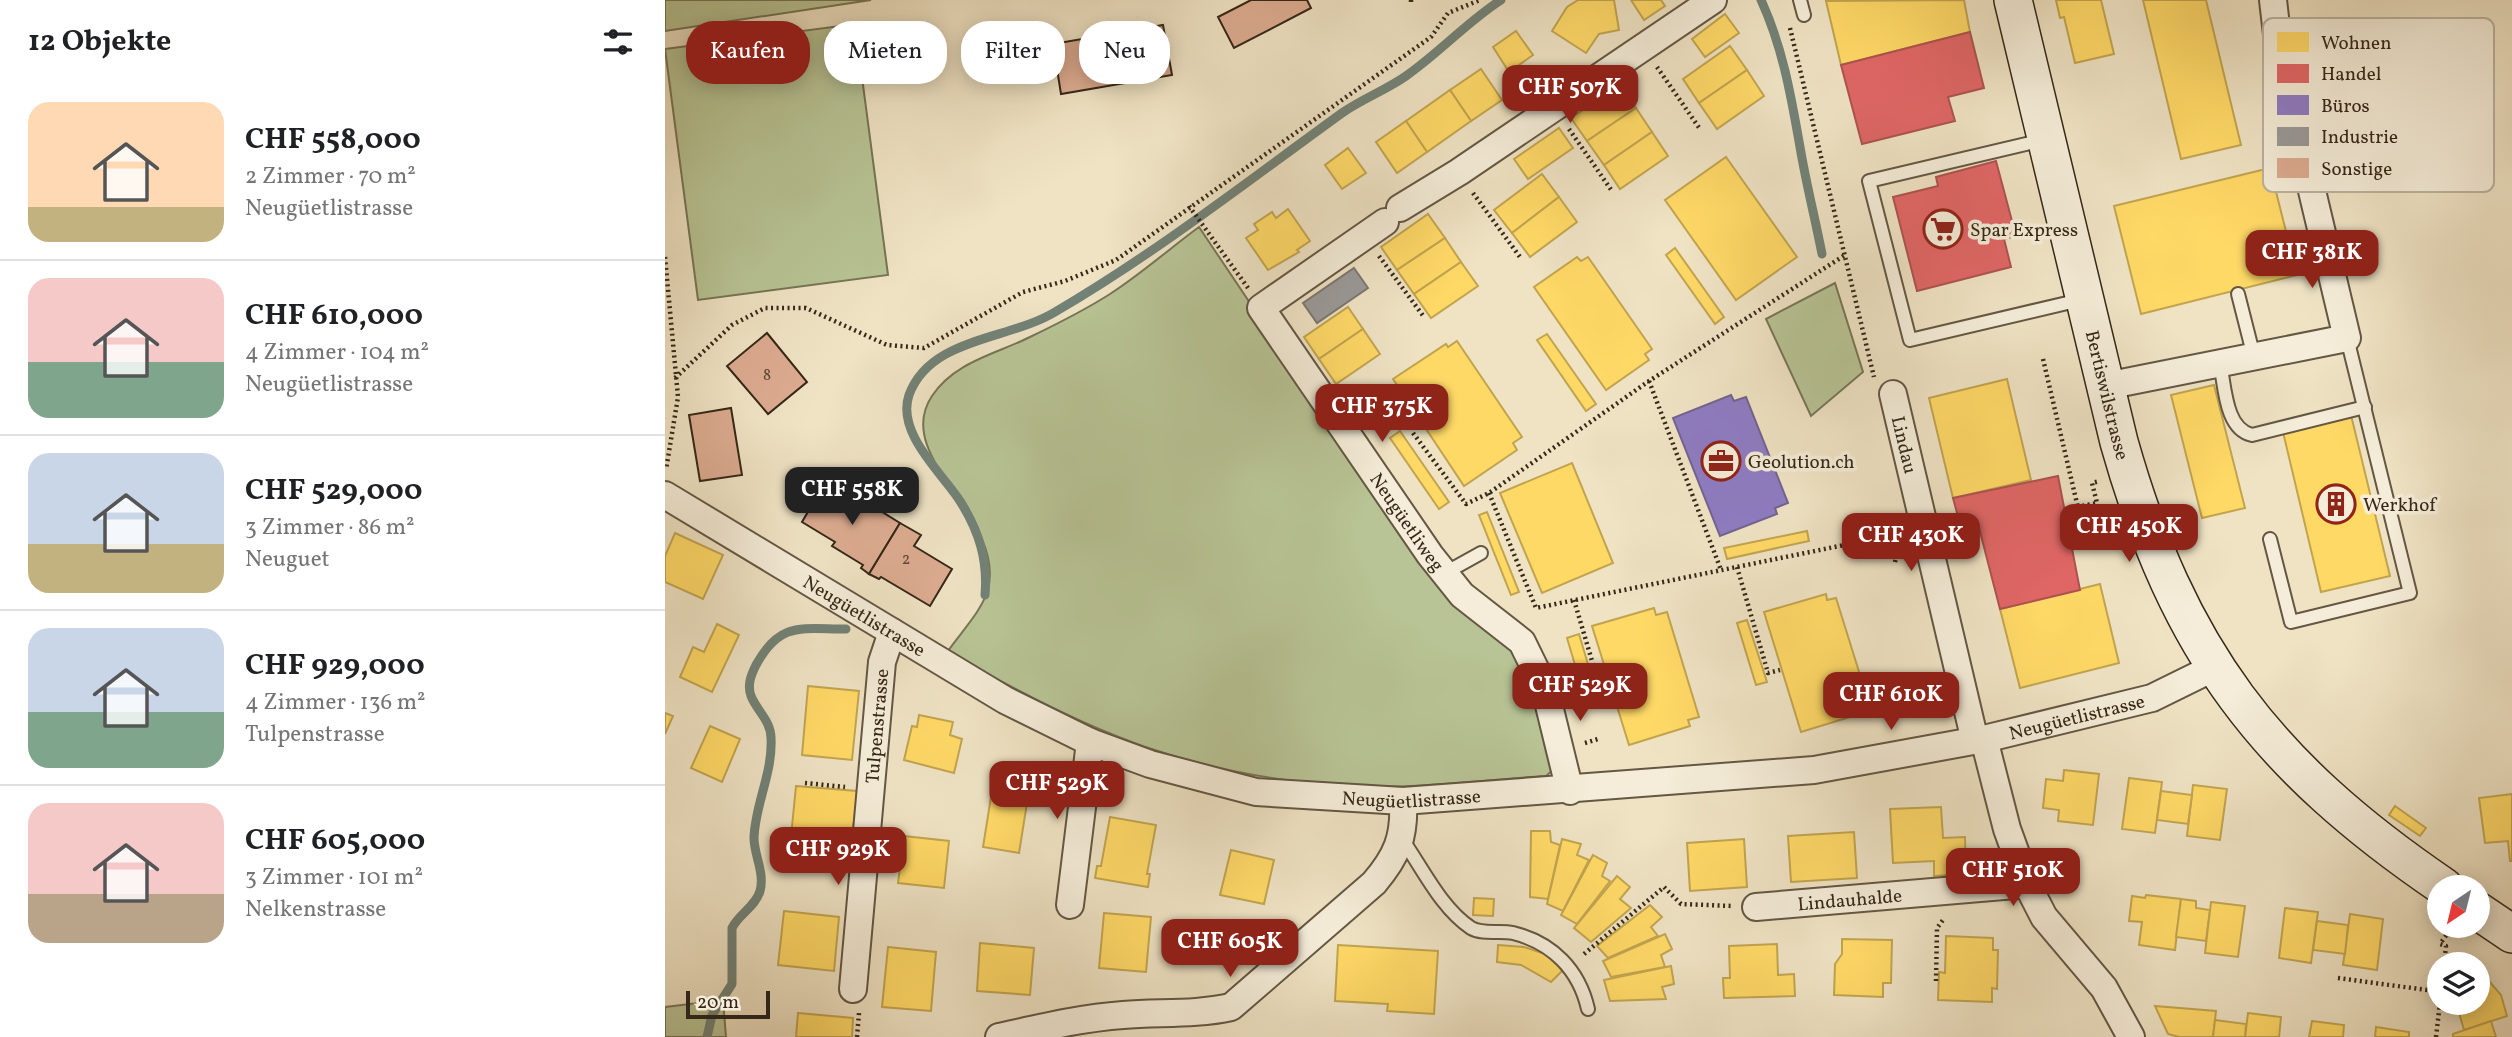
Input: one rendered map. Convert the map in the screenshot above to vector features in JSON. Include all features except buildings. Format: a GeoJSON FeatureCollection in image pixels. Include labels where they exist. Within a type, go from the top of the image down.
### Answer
{"type":"FeatureCollection","features":[{"type":"Feature","properties":{"kind":"main road","name":"Bertiswilstrasse"},"geometry":{"type":"LineString","coordinates":[[2013,0],[2132,488],[2179,606],[2215,667],[2265,735],[2316,789],[2387,848],[2427,875]]}},
{"type":"Feature","properties":{"kind":"main road"},"geometry":{"type":"LineString","coordinates":[[2490,919],[2512,934]]}},
{"type":"Feature","properties":{"kind":"street"},"geometry":{"type":"LineString","coordinates":[[1261,308],[1383,222],[1713,0]]}},
{"type":"Feature","properties":{"kind":"street"},"geometry":{"type":"LineString","coordinates":[[2273,0],[2275,18]]}},
{"type":"Feature","properties":{"kind":"street"},"geometry":{"type":"LineString","coordinates":[[2106,386],[2347,338],[2312,192]]}},
{"type":"Feature","properties":{"kind":"street","name":"Neugüetliweg"},"geometry":{"type":"LineString","coordinates":[[1261,308],[1462,595],[1522,642],[1531,658],[1554,719],[1570,791]]}},
{"type":"Feature","properties":{"kind":"street","name":"Lindau"},"geometry":{"type":"LineString","coordinates":[[1884,389],[1979,740],[2027,884],[2044,917],[2104,988],[2131,1037]]}},
{"type":"Feature","properties":{"kind":"street","name":"Neugüetlistrasse"},"geometry":{"type":"LineString","coordinates":[[665,495],[1005,700],[1090,742],[1150,764],[1256,792],[1403,801],[1459,795],[1570,791],[1814,770],[1979,740],[2153,698],[2215,667]]}},
{"type":"Feature","properties":{"kind":"street","name":"Tulpenstrasse"},"geometry":{"type":"LineString","coordinates":[[853,989],[882,662],[892,632]]}},
{"type":"Feature","properties":{"kind":"street"},"geometry":{"type":"LineString","coordinates":[[1070,905],[1090,742]]}},
{"type":"Feature","properties":{"kind":"street"},"geometry":{"type":"LineString","coordinates":[[999,1037],[1050,1025],[1122,1015],[1207,1013],[1231,1007],[1374,883],[1394,859],[1402,839],[1403,801]]}},
{"type":"Feature","properties":{"kind":"street","name":"Lindauhalde"},"geometry":{"type":"LineString","coordinates":[[1756,907],[2027,884]]}},
{"type":"Feature","properties":{"kind":"lane"},"geometry":{"type":"LineString","coordinates":[[1800,0],[1804,15]]}},
{"type":"Feature","properties":{"kind":"lane"},"geometry":{"type":"LineString","coordinates":[[2046,139],[1869,181],[1910,340],[2084,299]]}},
{"type":"Feature","properties":{"kind":"lane"},"geometry":{"type":"LineString","coordinates":[[2238,294],[2254,357]]}},
{"type":"Feature","properties":{"kind":"lane"},"geometry":{"type":"LineString","coordinates":[[2270,539],[2291,622],[2410,593],[2347,338]]}},
{"type":"Feature","properties":{"kind":"lane"},"geometry":{"type":"LineString","coordinates":[[2220,363],[2232,420],[2238,429],[2252,435],[2365,407]]}},
{"type":"Feature","properties":{"kind":"lane"},"geometry":{"type":"LineString","coordinates":[[1445,573],[1481,553]]}},
{"type":"Feature","properties":{"kind":"lane"},"geometry":{"type":"LineString","coordinates":[[1402,839],[1454,915],[1475,930],[1513,933],[1544,945],[1570,966],[1582,985],[1588,1009]]}},
{"type":"Feature","properties":{"kind":"path"},"geometry":{"type":"LineString","coordinates":[[675,378],[732,325],[765,308],[806,308],[887,345],[924,348],[1023,292],[1065,281],[1116,260],[1430,37],[1448,13],[1480,0]]}},
{"type":"Feature","properties":{"kind":"path"},"geometry":{"type":"LineString","coordinates":[[1789,27],[1846,255],[1884,389]]}},
{"type":"Feature","properties":{"kind":"path"},"geometry":{"type":"LineString","coordinates":[[1643,47],[1700,129]]}},
{"type":"Feature","properties":{"kind":"path"},"geometry":{"type":"LineString","coordinates":[[1554,108],[1612,191]]}},
{"type":"Feature","properties":{"kind":"path"},"geometry":{"type":"LineString","coordinates":[[1459,172],[1520,257]]}},
{"type":"Feature","properties":{"kind":"path"},"geometry":{"type":"LineString","coordinates":[[1190,208],[1261,308]]}},
{"type":"Feature","properties":{"kind":"path"},"geometry":{"type":"LineString","coordinates":[[1383,222],[1424,317]]}},
{"type":"Feature","properties":{"kind":"path"},"geometry":{"type":"LineString","coordinates":[[1413,433],[1466,504],[1489,493],[1649,382],[1846,255]]}},
{"type":"Feature","properties":{"kind":"path"},"geometry":{"type":"LineString","coordinates":[[665,257],[678,397],[665,475]]}},
{"type":"Feature","properties":{"kind":"path"},"geometry":{"type":"LineString","coordinates":[[2043,359],[2083,529]]}},
{"type":"Feature","properties":{"kind":"path"},"geometry":{"type":"LineString","coordinates":[[1649,382],[1721,570]]}},
{"type":"Feature","properties":{"kind":"path"},"geometry":{"type":"LineString","coordinates":[[2077,507],[2097,503],[2092,483]]}},
{"type":"Feature","properties":{"kind":"path"},"geometry":{"type":"LineString","coordinates":[[1489,493],[1536,608],[1903,533]]}},
{"type":"Feature","properties":{"kind":"path"},"geometry":{"type":"LineString","coordinates":[[2069,520],[2080,517]]}},
{"type":"Feature","properties":{"kind":"path"},"geometry":{"type":"LineString","coordinates":[[1957,549],[1978,543]]}},
{"type":"Feature","properties":{"kind":"path"},"geometry":{"type":"LineString","coordinates":[[1737,567],[1768,673],[1780,670]]}},
{"type":"Feature","properties":{"kind":"path"},"geometry":{"type":"LineString","coordinates":[[1574,600],[1600,688],[1608,686]]}},
{"type":"Feature","properties":{"kind":"path"},"geometry":{"type":"LineString","coordinates":[[805,783],[871,790]]}},
{"type":"Feature","properties":{"kind":"path"},"geometry":{"type":"LineString","coordinates":[[1570,966],[1664,887],[1681,904],[1756,907]]}},
{"type":"Feature","properties":{"kind":"path"},"geometry":{"type":"LineString","coordinates":[[1936,981],[1937,928],[1945,918]]}},
{"type":"Feature","properties":{"kind":"path"},"geometry":{"type":"LineString","coordinates":[[2443,938],[2440,944],[2446,946],[2445,952]]}},
{"type":"Feature","properties":{"kind":"path"},"geometry":{"type":"LineString","coordinates":[[2338,978],[2427,990]]}},
{"type":"Feature","properties":{"kind":"path"},"geometry":{"type":"LineString","coordinates":[[2436,1037],[2438,1015]]}},
{"type":"Feature","properties":{"kind":"green space"},"geometry":{"type":"Polygon","coordinates":[[[665,0],[871,0],[731,21],[686,21],[686,28],[665,31],[665,0]]]}},
{"type":"Feature","properties":{"kind":"green space"},"geometry":{"type":"Polygon","coordinates":[[[824,28],[824,84],[863,84],[888,275],[698,300],[665,49],[686,46],[686,84],[810,84],[810,30],[824,28]]]}},
{"type":"Feature","properties":{"kind":"green space"},"geometry":{"type":"Polygon","coordinates":[[[1199,227],[1444,592],[1508,646],[1523,667],[1535,697],[1554,769],[1546,776],[1379,787],[1297,781],[1243,773],[1143,746],[1094,727],[1046,705],[948,651],[985,597],[989,563],[981,537],[936,465],[926,442],[923,419],[932,396],[941,384],[964,367],[1050,327],[1110,294],[1199,227]]]}},
{"type":"Feature","properties":{"kind":"green space"},"geometry":{"type":"Polygon","coordinates":[[[1835,283],[1863,372],[1811,416],[1766,319],[1835,283]]]}},
{"type":"Feature","properties":{"kind":"green space"},"geometry":{"type":"Polygon","coordinates":[[[723,1000],[726,1037],[665,1037],[665,1007],[723,1000]]]}},
{"type":"Feature","properties":{"kind":"waterway"},"geometry":{"type":"LineString","coordinates":[[985,595],[981,546],[972,523],[960,501],[923,452],[909,424],[909,395],[919,376],[934,362],[952,351],[1055,312],[1129,266],[1342,113],[1406,76],[1501,0]]}},
{"type":"Feature","properties":{"kind":"waterway"},"geometry":{"type":"LineString","coordinates":[[1761,0],[1785,72],[1822,254]]}},
{"type":"Feature","properties":{"kind":"waterway"},"geometry":{"type":"LineString","coordinates":[[707,1037],[712,1015],[732,984],[732,928],[755,901],[761,884],[754,838],[769,764],[771,738],[766,721],[751,696],[751,676],[765,651],[783,634],[804,629],[846,629]]}},
{"type":"Feature","properties":{"kind":"place","name":"Spar Express"},"geometry":{"type":"Point","coordinates":[1943,229]}},
{"type":"Feature","properties":{"kind":"place","name":"Geolution.ch"},"geometry":{"type":"Point","coordinates":[1721,461]}},
{"type":"Feature","properties":{"kind":"place","name":"Werkhof"},"geometry":{"type":"Point","coordinates":[2336,504]}}]}
